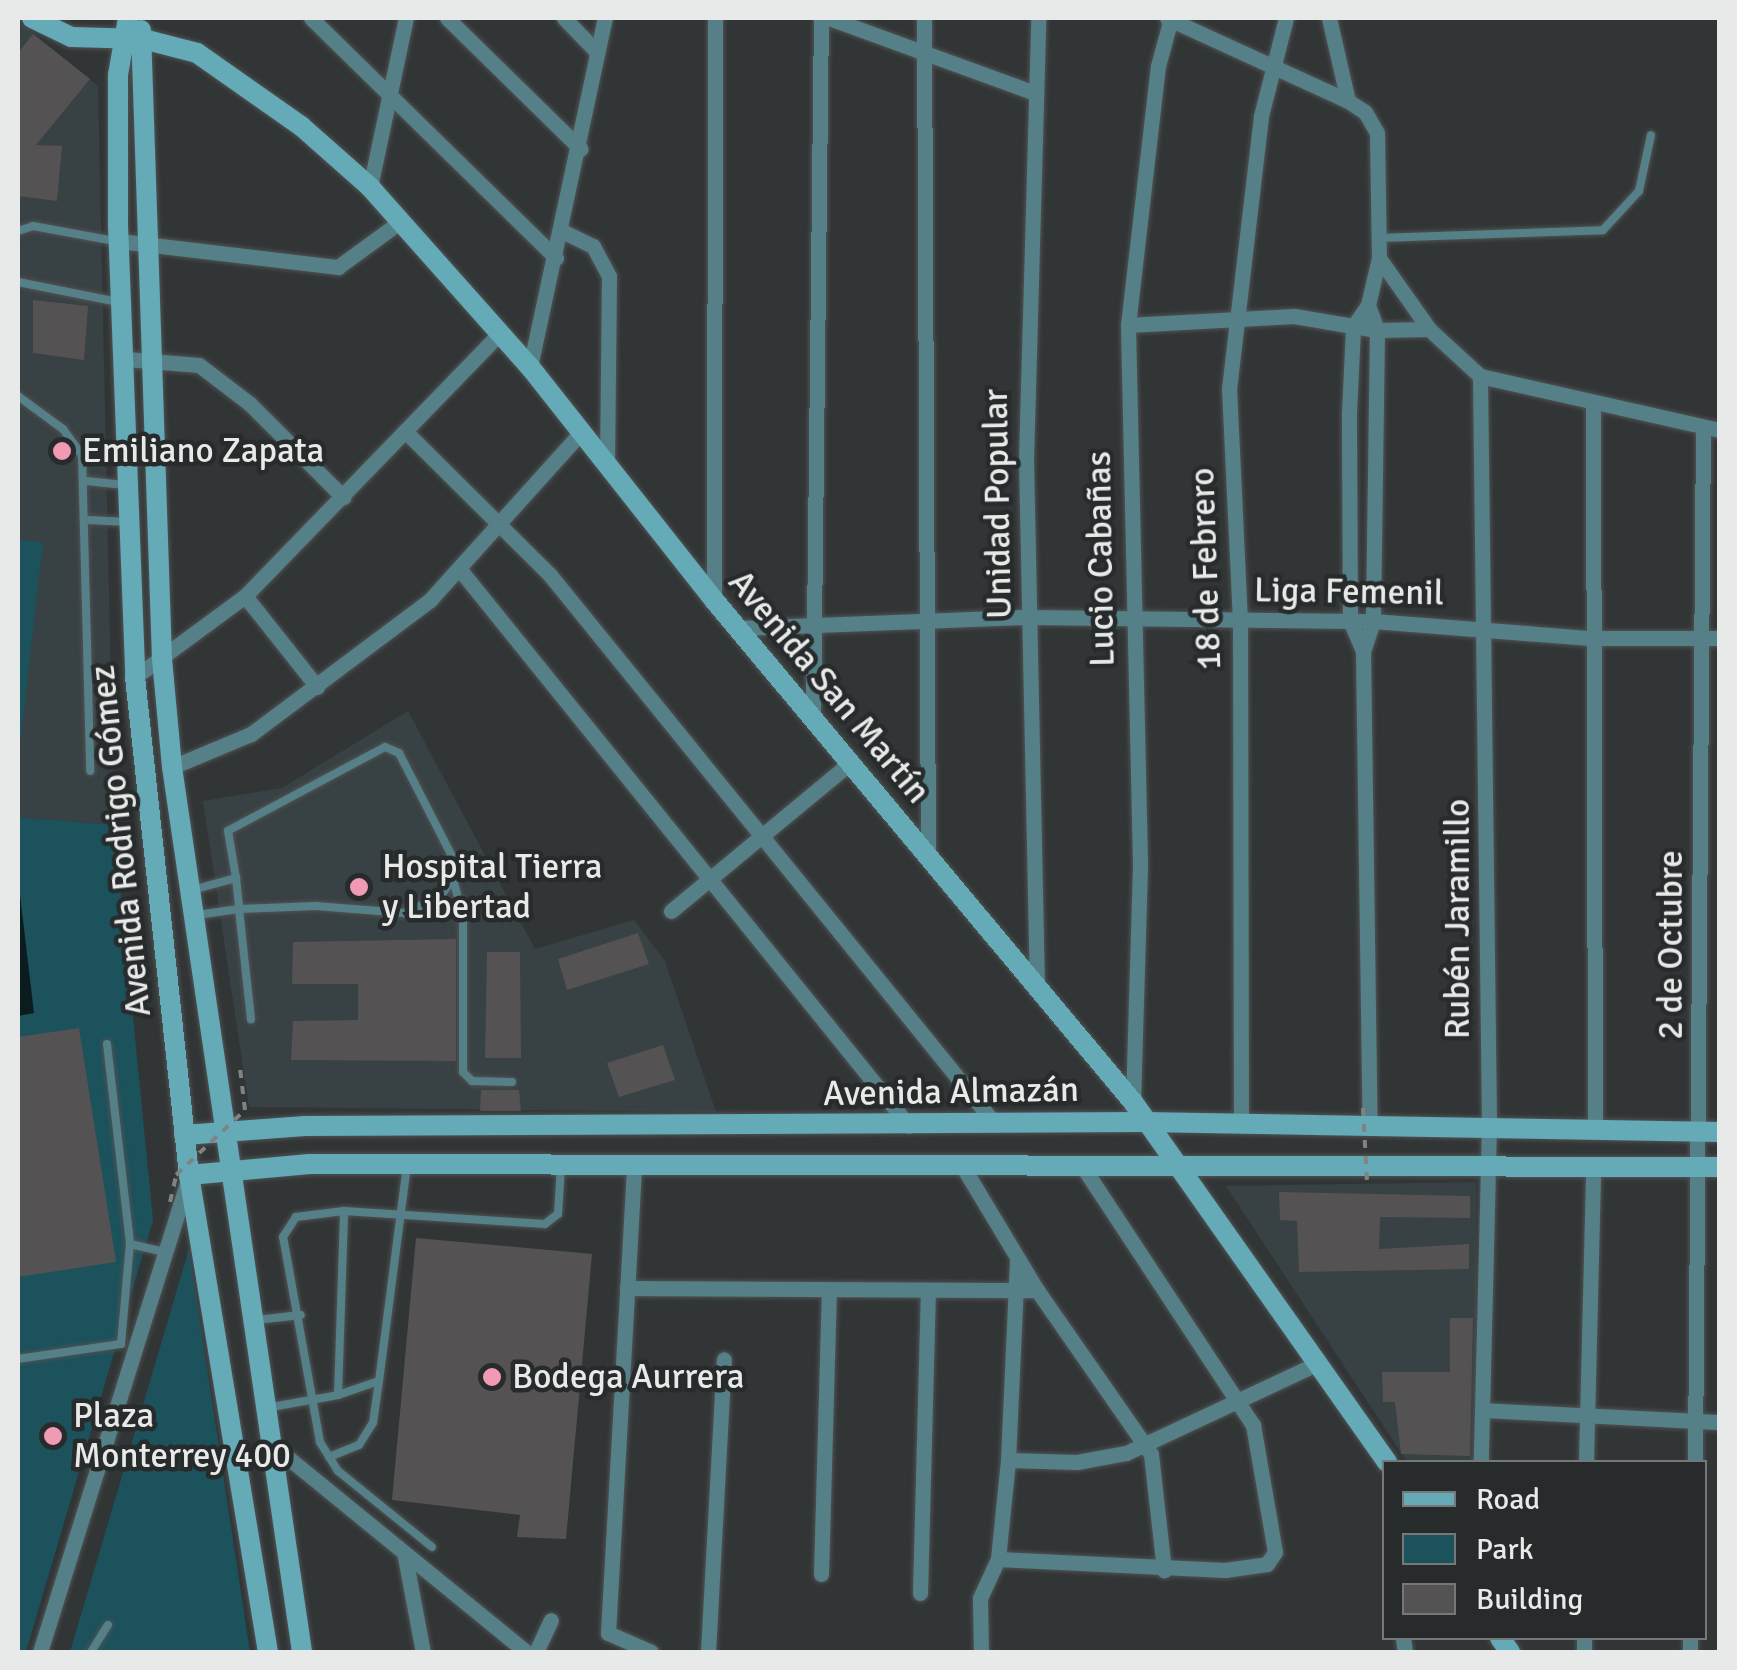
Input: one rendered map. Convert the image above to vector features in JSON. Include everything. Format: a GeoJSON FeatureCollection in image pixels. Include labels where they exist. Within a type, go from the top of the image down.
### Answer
{"type":"FeatureCollection","features":[{"type":"Feature","properties":{"kind":"street","name":"Avenida San Martín"},"geometry":{"type":"LineString","coordinates":[[32,18],[71,37],[143,39],[196,53],[225,69],[370,187],[402,220],[498,336],[530,367],[714,600],[1133,1102],[1314,1365],[1385,1460]]}},
{"type":"Feature","properties":{"kind":"street","name":"Avenida Rodrigo Gómez"},"geometry":{"type":"LineString","coordinates":[[128,18],[120,39],[119,241],[135,677],[189,1175],[268,1652]]}},
{"type":"Feature","properties":{"kind":"street","name":"Avenida Rodrigo Gómez"},"geometry":{"type":"LineString","coordinates":[[138,18],[143,39],[162,659],[172,767],[262,1409],[302,1652]]}},
{"type":"Feature","properties":{"kind":"street"},"geometry":{"type":"LineString","coordinates":[[311,18],[386,87],[556,258]]}},
{"type":"Feature","properties":{"kind":"street"},"geometry":{"type":"LineString","coordinates":[[370,187],[386,87],[406,18]]}},
{"type":"Feature","properties":{"kind":"street"},"geometry":{"type":"LineString","coordinates":[[447,18],[580,149]]}},
{"type":"Feature","properties":{"kind":"street"},"geometry":{"type":"LineString","coordinates":[[564,18],[597,52]]}},
{"type":"Feature","properties":{"kind":"street"},"geometry":{"type":"LineString","coordinates":[[530,367],[580,149],[604,18]]}},
{"type":"Feature","properties":{"kind":"street"},"geometry":{"type":"LineString","coordinates":[[714,18],[714,600]]}},
{"type":"Feature","properties":{"kind":"street"},"geometry":{"type":"LineString","coordinates":[[813,718],[814,224],[825,18],[1036,93]]}},
{"type":"Feature","properties":{"kind":"street"},"geometry":{"type":"LineString","coordinates":[[924,18],[927,52],[923,619],[928,858]]}},
{"type":"Feature","properties":{"kind":"street","name":"Unidad Popular"},"geometry":{"type":"LineString","coordinates":[[1038,18],[1027,333],[1038,989]]}},
{"type":"Feature","properties":{"kind":"street"},"geometry":{"type":"LineString","coordinates":[[1169,18],[1348,101],[1365,112],[1377,133],[1378,258],[1368,305],[1353,327],[1350,621],[1363,651]]}},
{"type":"Feature","properties":{"kind":"street","name":"Lucio Cabañas"},"geometry":{"type":"LineString","coordinates":[[1133,1102],[1140,863],[1128,325],[1158,66],[1169,18]]}},
{"type":"Feature","properties":{"kind":"street","name":"18 de Febrero"},"geometry":{"type":"LineString","coordinates":[[1241,1124],[1240,621],[1229,390],[1233,319],[1270,66],[1286,18]]}},
{"type":"Feature","properties":{"kind":"street"},"geometry":{"type":"LineString","coordinates":[[1330,18],[1348,101]]}},
{"type":"Feature","properties":{"kind":"street"},"geometry":{"type":"LineString","coordinates":[[119,241],[149,240],[338,267],[402,220]]}},
{"type":"Feature","properties":{"kind":"street"},"geometry":{"type":"LineString","coordinates":[[562,231],[594,246],[609,276],[607,463]]}},
{"type":"Feature","properties":{"kind":"street"},"geometry":{"type":"LineString","coordinates":[[1378,258],[1428,329],[1480,376],[1593,405],[1711,428]]}},
{"type":"Feature","properties":{"kind":"street"},"geometry":{"type":"LineString","coordinates":[[1367,1116],[1363,651],[1373,621],[1377,330],[1368,305]]}},
{"type":"Feature","properties":{"kind":"street"},"geometry":{"type":"LineString","coordinates":[[1128,325],[1294,316],[1377,330],[1428,329]]}},
{"type":"Feature","properties":{"kind":"street"},"geometry":{"type":"LineString","coordinates":[[135,677],[245,596],[498,336]]}},
{"type":"Feature","properties":{"kind":"street"},"geometry":{"type":"LineString","coordinates":[[126,360],[199,365],[222,381],[344,497]]}},
{"type":"Feature","properties":{"kind":"street","name":"Rubén Jaramillo"},"geometry":{"type":"LineString","coordinates":[[1480,376],[1486,625],[1489,1125],[1481,1460]]}},
{"type":"Feature","properties":{"kind":"street"},"geometry":{"type":"LineString","coordinates":[[1593,405],[1590,638],[1595,1127]]}},
{"type":"Feature","properties":{"kind":"street","name":"2 de Octubre"},"geometry":{"type":"LineString","coordinates":[[1696,1460],[1710,1168],[1700,637],[1711,428]]}},
{"type":"Feature","properties":{"kind":"street"},"geometry":{"type":"LineString","coordinates":[[406,431],[504,525],[996,1124]]}},
{"type":"Feature","properties":{"kind":"street"},"geometry":{"type":"LineString","coordinates":[[172,767],[251,734],[318,687],[461,571],[582,431]]}},
{"type":"Feature","properties":{"kind":"street"},"geometry":{"type":"LineString","coordinates":[[461,571],[909,1126]]}},
{"type":"Feature","properties":{"kind":"street"},"geometry":{"type":"LineString","coordinates":[[245,596],[318,687]]}},
{"type":"Feature","properties":{"kind":"street","name":"Liga Femenil"},"geometry":{"type":"LineString","coordinates":[[738,628],[1030,617],[1373,621],[1486,625],[1590,638],[1720,638]]}},
{"type":"Feature","properties":{"kind":"street"},"geometry":{"type":"LineString","coordinates":[[672,912],[850,762]]}},
{"type":"Feature","properties":{"kind":"street","name":"Avenida Almazán"},"geometry":{"type":"LineString","coordinates":[[184,1135],[222,1129],[1241,1124],[1367,1116],[1489,1125],[1710,1128]]}},
{"type":"Feature","properties":{"kind":"street","name":"Avenida Almazán"},"geometry":{"type":"LineString","coordinates":[[189,1175],[228,1169],[407,1164],[634,1168],[1710,1168]]}},
{"type":"Feature","properties":{"kind":"street"},"geometry":{"type":"LineString","coordinates":[[998,1559],[1164,1570],[1272,1561],[1276,1540],[1259,1449],[1240,1400],[1082,1166]]}},
{"type":"Feature","properties":{"kind":"street"},"geometry":{"type":"LineString","coordinates":[[1586,1460],[1593,1166]]}},
{"type":"Feature","properties":{"kind":"street"},"geometry":{"type":"LineString","coordinates":[[634,1168],[608,1612],[612,1640],[651,1652]]}},
{"type":"Feature","properties":{"kind":"street"},"geometry":{"type":"LineString","coordinates":[[963,1168],[1037,1290],[1144,1442],[1156,1477],[1164,1570]]}},
{"type":"Feature","properties":{"kind":"street"},"geometry":{"type":"LineString","coordinates":[[40,1652],[129,1345],[166,1252],[189,1175]]}},
{"type":"Feature","properties":{"kind":"street"},"geometry":{"type":"LineString","coordinates":[[980,1652],[980,1598],[998,1559],[1008,1460],[1017,1258]]}},
{"type":"Feature","properties":{"kind":"street"},"geometry":{"type":"LineString","coordinates":[[627,1288],[828,1294],[1037,1290]]}},
{"type":"Feature","properties":{"kind":"street"},"geometry":{"type":"LineString","coordinates":[[821,1574],[828,1294]]}},
{"type":"Feature","properties":{"kind":"street"},"geometry":{"type":"LineString","coordinates":[[920,1593],[928,1294]]}},
{"type":"Feature","properties":{"kind":"street"},"geometry":{"type":"LineString","coordinates":[[708,1652],[724,1359]]}},
{"type":"Feature","properties":{"kind":"street"},"geometry":{"type":"LineString","coordinates":[[1008,1460],[1077,1462],[1126,1453],[1314,1365]]}},
{"type":"Feature","properties":{"kind":"street"},"geometry":{"type":"LineString","coordinates":[[1482,1410],[1720,1422]]}},
{"type":"Feature","properties":{"kind":"street"},"geometry":{"type":"LineString","coordinates":[[267,1440],[405,1558],[526,1652]]}},
{"type":"Feature","properties":{"kind":"street"},"geometry":{"type":"LineString","coordinates":[[405,1558],[424,1652]]}},
{"type":"Feature","properties":{"kind":"street"},"geometry":{"type":"LineString","coordinates":[[536,1652],[552,1620]]}},
{"type":"Feature","properties":{"kind":"lane"},"geometry":{"type":"LineString","coordinates":[[1380,238],[1603,230],[1639,191],[1651,135]]}},
{"type":"Feature","properties":{"kind":"lane"},"geometry":{"type":"LineString","coordinates":[[18,231],[33,226],[91,242],[119,241]]}},
{"type":"Feature","properties":{"kind":"lane"},"geometry":{"type":"LineString","coordinates":[[18,282],[122,302]]}},
{"type":"Feature","properties":{"kind":"lane"},"geometry":{"type":"LineString","coordinates":[[18,396],[74,442],[86,481],[90,771]]}},
{"type":"Feature","properties":{"kind":"lane"},"geometry":{"type":"LineString","coordinates":[[86,481],[130,486]]}},
{"type":"Feature","properties":{"kind":"lane"},"geometry":{"type":"LineString","coordinates":[[88,520],[131,522]]}},
{"type":"Feature","properties":{"kind":"lane"},"geometry":{"type":"LineString","coordinates":[[252,1019],[236,878],[228,842],[233,824],[298,798],[385,747],[400,753],[448,838],[452,879],[463,918],[463,1072],[472,1081],[512,1082]]}},
{"type":"Feature","properties":{"kind":"lane"},"geometry":{"type":"LineString","coordinates":[[188,890],[236,878]]}},
{"type":"Feature","properties":{"kind":"lane"},"geometry":{"type":"LineString","coordinates":[[191,917],[240,909],[412,912],[440,897],[452,879]]}},
{"type":"Feature","properties":{"kind":"lane"},"geometry":{"type":"LineString","coordinates":[[18,1359],[129,1345],[130,1244],[106,1044]]}},
{"type":"Feature","properties":{"kind":"lane"},"geometry":{"type":"LineString","coordinates":[[328,1458],[360,1445],[373,1422],[407,1164]]}},
{"type":"Feature","properties":{"kind":"lane"},"geometry":{"type":"LineString","coordinates":[[432,1547],[328,1458],[314,1404],[301,1315],[284,1249],[288,1223],[344,1211],[545,1224],[558,1214],[561,1166]]}},
{"type":"Feature","properties":{"kind":"lane"},"geometry":{"type":"LineString","coordinates":[[338,1394],[344,1211]]}},
{"type":"Feature","properties":{"kind":"lane"},"geometry":{"type":"LineString","coordinates":[[130,1244],[166,1252]]}},
{"type":"Feature","properties":{"kind":"lane"},"geometry":{"type":"LineString","coordinates":[[249,1320],[301,1315]]}},
{"type":"Feature","properties":{"kind":"lane"},"geometry":{"type":"LineString","coordinates":[[262,1409],[314,1404],[379,1382]]}},
{"type":"Feature","properties":{"kind":"lane"},"geometry":{"type":"LineString","coordinates":[[91,1652],[108,1625]]}},
{"type":"Feature","properties":{"kind":"path"},"geometry":{"type":"LineString","coordinates":[[170,1202],[176,1174],[245,1110],[240,1068]]}},
{"type":"Feature","properties":{"kind":"path"},"geometry":{"type":"LineString","coordinates":[[1367,1116],[1367,1181]]}},
{"type":"Feature","properties":{"kind":"shaded area","name":"Emiliano Zapata"},"geometry":{"type":"Polygon","coordinates":[[[18,21],[98,86],[114,825],[18,817],[18,21]]]}},
{"type":"Feature","properties":{"kind":"shaded area","name":"Hospital Tierra y Libertad"},"geometry":{"type":"Polygon","coordinates":[[[408,711],[535,949],[634,920],[665,961],[716,1112],[249,1107],[203,801],[282,788],[408,711]]]}},
{"type":"Feature","properties":{"kind":"shaded area"},"geometry":{"type":"Polygon","coordinates":[[[18,878],[34,1013],[18,1016],[18,878]]]}},
{"type":"Feature","properties":{"kind":"shaded area"},"geometry":{"type":"Polygon","coordinates":[[[1476,1182],[1476,1460],[1406,1460],[1226,1186],[1476,1182]]]}},
{"type":"Feature","properties":{"kind":"green space"},"geometry":{"type":"Polygon","coordinates":[[[18,540],[43,542],[18,763],[18,540]]]}},
{"type":"Feature","properties":{"kind":"green space","name":"Plaza Monterrey 400"},"geometry":{"type":"Polygon","coordinates":[[[18,817],[114,825],[153,1220],[26,1652],[18,1652],[18,817]]]}},
{"type":"Feature","properties":{"kind":"green space"},"geometry":{"type":"Polygon","coordinates":[[[189,1249],[250,1652],[70,1652],[189,1249]]]}},
{"type":"Feature","properties":{"kind":"building"},"geometry":{"type":"Polygon","coordinates":[[[33,34],[90,79],[36,145],[62,146],[57,201],[18,196],[18,53],[33,34]]]}},
{"type":"Feature","properties":{"kind":"building"},"geometry":{"type":"Polygon","coordinates":[[[33,300],[88,306],[84,360],[33,353],[33,300]]]}},
{"type":"Feature","properties":{"kind":"building"},"geometry":{"type":"Polygon","coordinates":[[[638,933],[649,964],[567,990],[558,959],[638,933]]]}},
{"type":"Feature","properties":{"kind":"building"},"geometry":{"type":"Polygon","coordinates":[[[456,939],[456,1061],[291,1060],[293,1021],[358,1020],[358,984],[292,984],[293,942],[456,939]]]}},
{"type":"Feature","properties":{"kind":"building"},"geometry":{"type":"Polygon","coordinates":[[[487,952],[520,952],[521,1058],[485,1058],[487,952]]]}},
{"type":"Feature","properties":{"kind":"building"},"geometry":{"type":"Polygon","coordinates":[[[79,1028],[116,1262],[18,1277],[18,1037],[79,1028]]]}},
{"type":"Feature","properties":{"kind":"building"},"geometry":{"type":"Polygon","coordinates":[[[663,1045],[675,1080],[619,1097],[607,1063],[663,1045]]]}},
{"type":"Feature","properties":{"kind":"building"},"geometry":{"type":"Polygon","coordinates":[[[481,1090],[519,1090],[521,1111],[480,1111],[481,1090]]]}},
{"type":"Feature","properties":{"kind":"building"},"geometry":{"type":"Polygon","coordinates":[[[1279,1192],[1470,1196],[1470,1218],[1380,1217],[1379,1249],[1469,1244],[1469,1269],[1299,1272],[1297,1221],[1280,1220],[1279,1192]]]}},
{"type":"Feature","properties":{"kind":"building","name":"Bodega Aurrera"},"geometry":{"type":"Polygon","coordinates":[[[416,1238],[592,1254],[566,1539],[517,1537],[520,1515],[392,1500],[416,1238]]]}},
{"type":"Feature","properties":{"kind":"building"},"geometry":{"type":"Polygon","coordinates":[[[1450,1318],[1473,1318],[1470,1456],[1401,1454],[1395,1402],[1383,1402],[1382,1372],[1450,1372],[1450,1318]]]}},
{"type":"Feature","properties":{"kind":"place","name":"Emiliano Zapata"},"geometry":{"type":"Point","coordinates":[62,451]}},
{"type":"Feature","properties":{"kind":"place","name":"Hospital Tierra y Libertad"},"geometry":{"type":"Point","coordinates":[359,887]}},
{"type":"Feature","properties":{"kind":"place","name":"Bodega Aurrera"},"geometry":{"type":"Point","coordinates":[492,1377]}},
{"type":"Feature","properties":{"kind":"place","name":"Plaza Monterrey 400"},"geometry":{"type":"Point","coordinates":[53,1436]}}]}
